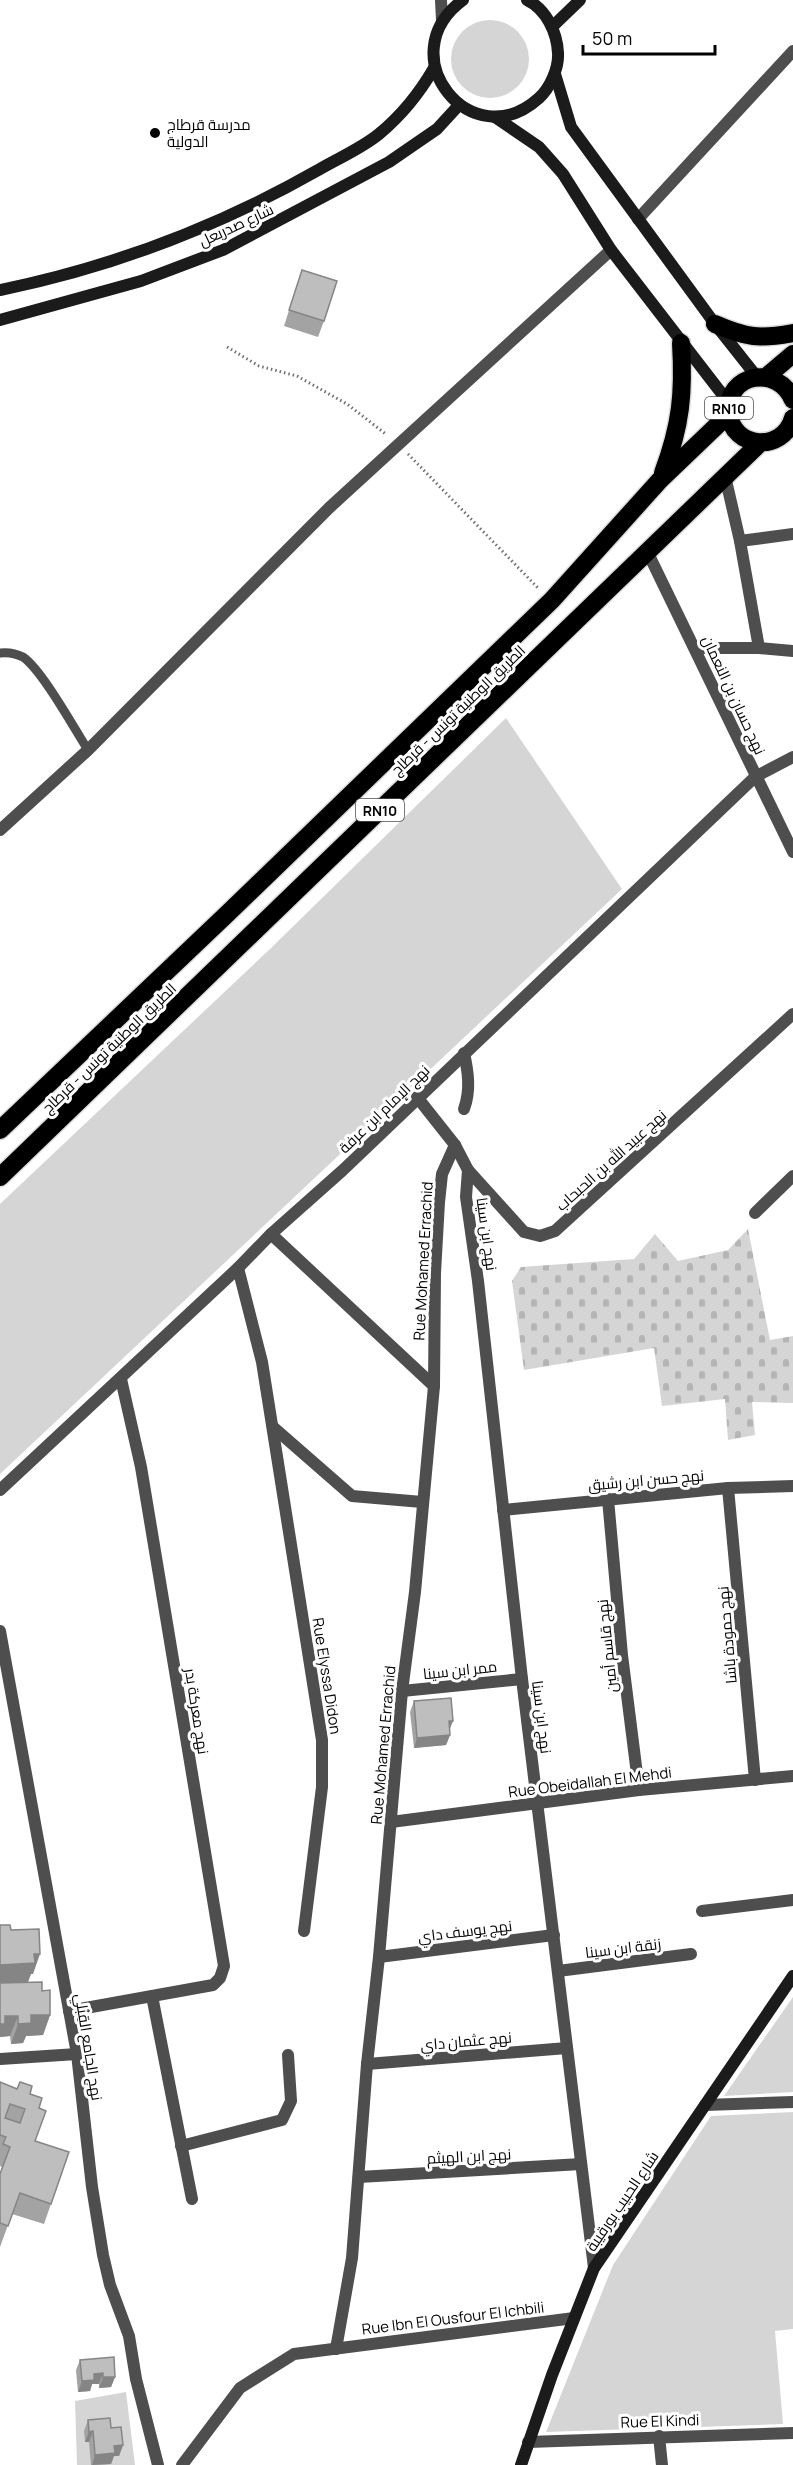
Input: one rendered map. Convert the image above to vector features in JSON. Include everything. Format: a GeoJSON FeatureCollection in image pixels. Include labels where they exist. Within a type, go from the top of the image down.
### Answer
{"type":"FeatureCollection","features":[{"type":"Feature","properties":{"kind":"highway"},"geometry":{"type":"LineString","coordinates":[[715,324],[742,336],[769,338],[793,333]]}},
{"type":"Feature","properties":{"kind":"highway"},"geometry":{"type":"LineString","coordinates":[[660,480],[680,418],[683,381],[681,343]]}},
{"type":"Feature","properties":{"kind":"highway","name":"RN10"},"geometry":{"type":"LineString","coordinates":[[793,354],[761,377],[739,386],[729,409],[732,425],[739,434],[748,441],[760,443],[779,438],[787,431],[793,418]]}},
{"type":"Feature","properties":{"kind":"highway"},"geometry":{"type":"LineString","coordinates":[[761,377],[784,385],[793,400]]}},
{"type":"Feature","properties":{"kind":"highway","name":"الطريق الوطنية تونس - قرطاج"},"geometry":{"type":"LineString","coordinates":[[0,1130],[227,915],[552,600],[660,480],[729,409]]}},
{"type":"Feature","properties":{"kind":"highway","name":"الطريق الوطنية تونس - قرطاج"},"geometry":{"type":"LineString","coordinates":[[0,1177],[760,443]]}},
{"type":"Feature","properties":{"kind":"street"},"geometry":{"type":"LineString","coordinates":[[441,0],[442,21],[433,48],[434,68],[443,88],[459,105],[478,114],[495,117],[514,114],[530,106],[544,94],[555,74],[558,54],[552,27],[547,18],[530,1]]}},
{"type":"Feature","properties":{"kind":"street"},"geometry":{"type":"LineString","coordinates":[[442,21],[463,0]]}},
{"type":"Feature","properties":{"kind":"street"},"geometry":{"type":"LineString","coordinates":[[552,27],[580,0]]}},
{"type":"Feature","properties":{"kind":"street"},"geometry":{"type":"LineString","coordinates":[[638,219],[793,51]]}},
{"type":"Feature","properties":{"kind":"street","name":"شارع صدربعل"},"geometry":{"type":"LineString","coordinates":[[0,290],[57,277],[129,255],[214,223],[285,189],[377,136],[418,95],[434,68]]}},
{"type":"Feature","properties":{"kind":"street"},"geometry":{"type":"LineString","coordinates":[[555,74],[571,127],[715,324],[761,377]]}},
{"type":"Feature","properties":{"kind":"street","name":"شارع صدربعل"},"geometry":{"type":"LineString","coordinates":[[0,320],[141,281],[223,250],[389,162],[437,129],[459,105]]}},
{"type":"Feature","properties":{"kind":"street"},"geometry":{"type":"LineString","coordinates":[[495,117],[539,147],[563,174],[611,250],[729,409]]}},
{"type":"Feature","properties":{"kind":"street"},"geometry":{"type":"LineString","coordinates":[[0,830],[88,750],[329,508],[611,250]]}},
{"type":"Feature","properties":{"kind":"street"},"geometry":{"type":"LineString","coordinates":[[725,476],[740,541],[759,648]]}},
{"type":"Feature","properties":{"kind":"street"},"geometry":{"type":"LineString","coordinates":[[740,541],[793,534]]}},
{"type":"Feature","properties":{"kind":"street","name":"نهج حسان بن النعمان"},"geometry":{"type":"LineString","coordinates":[[647,551],[793,852]]}},
{"type":"Feature","properties":{"kind":"street"},"geometry":{"type":"LineString","coordinates":[[695,648],[759,648],[793,651]]}},
{"type":"Feature","properties":{"kind":"street","name":"نهج الإمام ابن عرفة"},"geometry":{"type":"LineString","coordinates":[[0,1490],[121,1379],[271,1234],[343,1170],[755,777],[793,757]]}},
{"type":"Feature","properties":{"kind":"street","name":"نهج عبيد الله بن الحبحاب"},"geometry":{"type":"LineString","coordinates":[[417,1097],[455,1145],[468,1170],[524,1232],[540,1236],[555,1231],[793,1014]]}},
{"type":"Feature","properties":{"kind":"street"},"geometry":{"type":"LineString","coordinates":[[464,1053],[468,1068],[468,1089],[464,1108]]}},
{"type":"Feature","properties":{"kind":"street","name":"Rue Mohamed Errachid"},"geometry":{"type":"LineString","coordinates":[[336,2349],[352,2258],[367,2064],[379,1957],[402,1690],[415,1592],[434,1386],[435,1273],[439,1202],[442,1174],[455,1145]]}},
{"type":"Feature","properties":{"kind":"street","name":"نهج ابن سينا"},"geometry":{"type":"LineString","coordinates":[[468,1170],[466,1197],[478,1281],[522,1678],[594,2268]]}},
{"type":"Feature","properties":{"kind":"street"},"geometry":{"type":"LineString","coordinates":[[755,1213],[793,1176]]}},
{"type":"Feature","properties":{"kind":"street"},"geometry":{"type":"LineString","coordinates":[[271,1234],[434,1386]]}},
{"type":"Feature","properties":{"kind":"street","name":"Rue Elyssa Didon"},"geometry":{"type":"LineString","coordinates":[[238,1268],[262,1362],[322,1740],[322,1787],[304,1931]]}},
{"type":"Feature","properties":{"kind":"street","name":"نهج معركة بدر"},"geometry":{"type":"LineString","coordinates":[[69,2012],[213,1985],[220,1978],[224,1966],[141,1467],[121,1379]]}},
{"type":"Feature","properties":{"kind":"street"},"geometry":{"type":"LineString","coordinates":[[273,1427],[352,1496],[422,1502]]}},
{"type":"Feature","properties":{"kind":"street","name":"نهج حسن ابن رشيق"},"geometry":{"type":"LineString","coordinates":[[503,1510],[728,1488],[793,1486]]}},
{"type":"Feature","properties":{"kind":"street","name":"نهج حمودة باشا"},"geometry":{"type":"LineString","coordinates":[[728,1488],[755,1780]]}},
{"type":"Feature","properties":{"kind":"street","name":"نهج قاسم أمين"},"geometry":{"type":"LineString","coordinates":[[608,1499],[622,1654],[639,1791]]}},
{"type":"Feature","properties":{"kind":"street","name":"نهج الجامع القِبْلي"},"geometry":{"type":"LineString","coordinates":[[0,1631],[77,2054],[92,2187],[104,2255],[110,2285],[129,2336],[138,2387],[158,2465]]}},
{"type":"Feature","properties":{"kind":"street","name":"ممر ابن سينا"},"geometry":{"type":"LineString","coordinates":[[402,1690],[522,1678]]}},
{"type":"Feature","properties":{"kind":"street","name":"Rue Obeidallah El Mehdi"},"geometry":{"type":"LineString","coordinates":[[391,1822],[639,1791],[793,1776]]}},
{"type":"Feature","properties":{"kind":"street"},"geometry":{"type":"LineString","coordinates":[[702,1911],[793,1900]]}},
{"type":"Feature","properties":{"kind":"street","name":"نهج يوسف داي"},"geometry":{"type":"LineString","coordinates":[[379,1957],[554,1935]]}},
{"type":"Feature","properties":{"kind":"street","name":"زنقة ابن سينا"},"geometry":{"type":"LineString","coordinates":[[558,1971],[691,1954]]}},
{"type":"Feature","properties":{"kind":"street","name":"شارع الحبيب بورقيبة"},"geometry":{"type":"LineString","coordinates":[[521,2465],[594,2268],[793,1976]]}},
{"type":"Feature","properties":{"kind":"street"},"geometry":{"type":"LineString","coordinates":[[152,1996],[192,2199]]}},
{"type":"Feature","properties":{"kind":"street","name":"نهج عثمان داي"},"geometry":{"type":"LineString","coordinates":[[367,2064],[567,2048]]}},
{"type":"Feature","properties":{"kind":"street"},"geometry":{"type":"LineString","coordinates":[[0,2059],[77,2054]]}},
{"type":"Feature","properties":{"kind":"street"},"geometry":{"type":"LineString","coordinates":[[181,2146],[282,2120],[291,2102],[288,2055]]}},
{"type":"Feature","properties":{"kind":"street"},"geometry":{"type":"LineString","coordinates":[[705,2105],[793,2102]]}},
{"type":"Feature","properties":{"kind":"street","name":"نهج ابن الهيثم"},"geometry":{"type":"LineString","coordinates":[[358,2177],[581,2164]]}},
{"type":"Feature","properties":{"kind":"street","name":"Rue Ibn El Ousfour El Ichbili"},"geometry":{"type":"LineString","coordinates":[[182,2465],[240,2388],[294,2355],[574,2318]]}},
{"type":"Feature","properties":{"kind":"street","name":"Rue El Kindi"},"geometry":{"type":"LineString","coordinates":[[528,2442],[793,2433]]}},
{"type":"Feature","properties":{"kind":"street"},"geometry":{"type":"LineString","coordinates":[[659,2436],[662,2465]]}},
{"type":"Feature","properties":{"kind":"lane"},"geometry":{"type":"LineString","coordinates":[[0,653],[10,652],[23,657],[37,672],[88,750]]}},
{"type":"Feature","properties":{"kind":"green space"},"geometry":{"type":"Polygon","coordinates":[[[482,20],[498,20],[512,26],[523,37],[529,51],[529,67],[523,81],[512,92],[498,98],[482,98],[468,92],[457,81],[451,67],[451,51],[457,37],[468,26],[482,20]]]}},
{"type":"Feature","properties":{"kind":"green space"},"geometry":{"type":"Polygon","coordinates":[[[506,718],[622,889],[0,1474],[0,1204],[270,949],[506,718]]]}},
{"type":"Feature","properties":{"kind":"green space"},"geometry":{"type":"Polygon","coordinates":[[[748,1229],[770,1340],[793,1336],[793,1403],[752,1402],[755,1435],[728,1440],[725,1399],[662,1406],[654,1348],[524,1370],[512,1281],[521,1267],[634,1259],[655,1234],[678,1261],[728,1250],[748,1229]]]}},
{"type":"Feature","properties":{"kind":"green space"},"geometry":{"type":"Polygon","coordinates":[[[793,1997],[793,2092],[724,2096],[793,1997]]]}},
{"type":"Feature","properties":{"kind":"green space"},"geometry":{"type":"Polygon","coordinates":[[[793,2112],[793,2329],[775,2331],[783,2424],[546,2432],[613,2265],[711,2116],[793,2112]]]}},
{"type":"Feature","properties":{"kind":"green space"},"geometry":{"type":"Polygon","coordinates":[[[126,2392],[135,2465],[77,2465],[75,2401],[126,2392]]]}},
{"type":"Feature","properties":{"kind":"building"},"geometry":{"type":"Polygon","coordinates":[[[302,270],[337,281],[324,321],[289,310],[302,270]]]}},
{"type":"Feature","properties":{"kind":"building"},"geometry":{"type":"Polygon","coordinates":[[[451,1698],[453,1721],[449,1721],[450,1735],[417,1738],[414,1701],[451,1698]]]}},
{"type":"Feature","properties":{"kind":"building"},"geometry":{"type":"Polygon","coordinates":[[[0,1925],[10,1925],[11,1930],[39,1929],[40,1954],[34,1954],[35,1963],[0,1965],[0,1925]]]}},
{"type":"Feature","properties":{"kind":"building"},"geometry":{"type":"Polygon","coordinates":[[[42,1982],[42,1991],[50,1990],[50,2015],[31,2015],[31,2023],[18,2024],[18,2016],[5,2016],[5,2024],[0,2024],[0,1983],[42,1982]]]}},
{"type":"Feature","properties":{"kind":"building"},"geometry":{"type":"Polygon","coordinates":[[[0,2082],[17,2089],[20,2082],[32,2086],[30,2094],[42,2098],[39,2108],[46,2111],[35,2141],[69,2152],[51,2204],[20,2193],[8,2226],[0,2223],[0,2174],[10,2147],[3,2144],[6,2137],[0,2135],[0,2082]],[[10,2104],[5,2118],[20,2123],[25,2109],[10,2104]]]}},
{"type":"Feature","properties":{"kind":"building"},"geometry":{"type":"Polygon","coordinates":[[[114,2357],[115,2377],[103,2377],[103,2373],[94,2374],[94,2380],[82,2381],[80,2360],[114,2357]]]}},
{"type":"Feature","properties":{"kind":"building"},"geometry":{"type":"Polygon","coordinates":[[[110,2418],[111,2428],[121,2427],[123,2445],[114,2446],[115,2453],[95,2455],[93,2431],[89,2432],[88,2420],[110,2418]]]}},
{"type":"Feature","properties":{"kind":"place","name":"مدرسة قرطاج الدولية"},"geometry":{"type":"Point","coordinates":[155,133]}}]}
